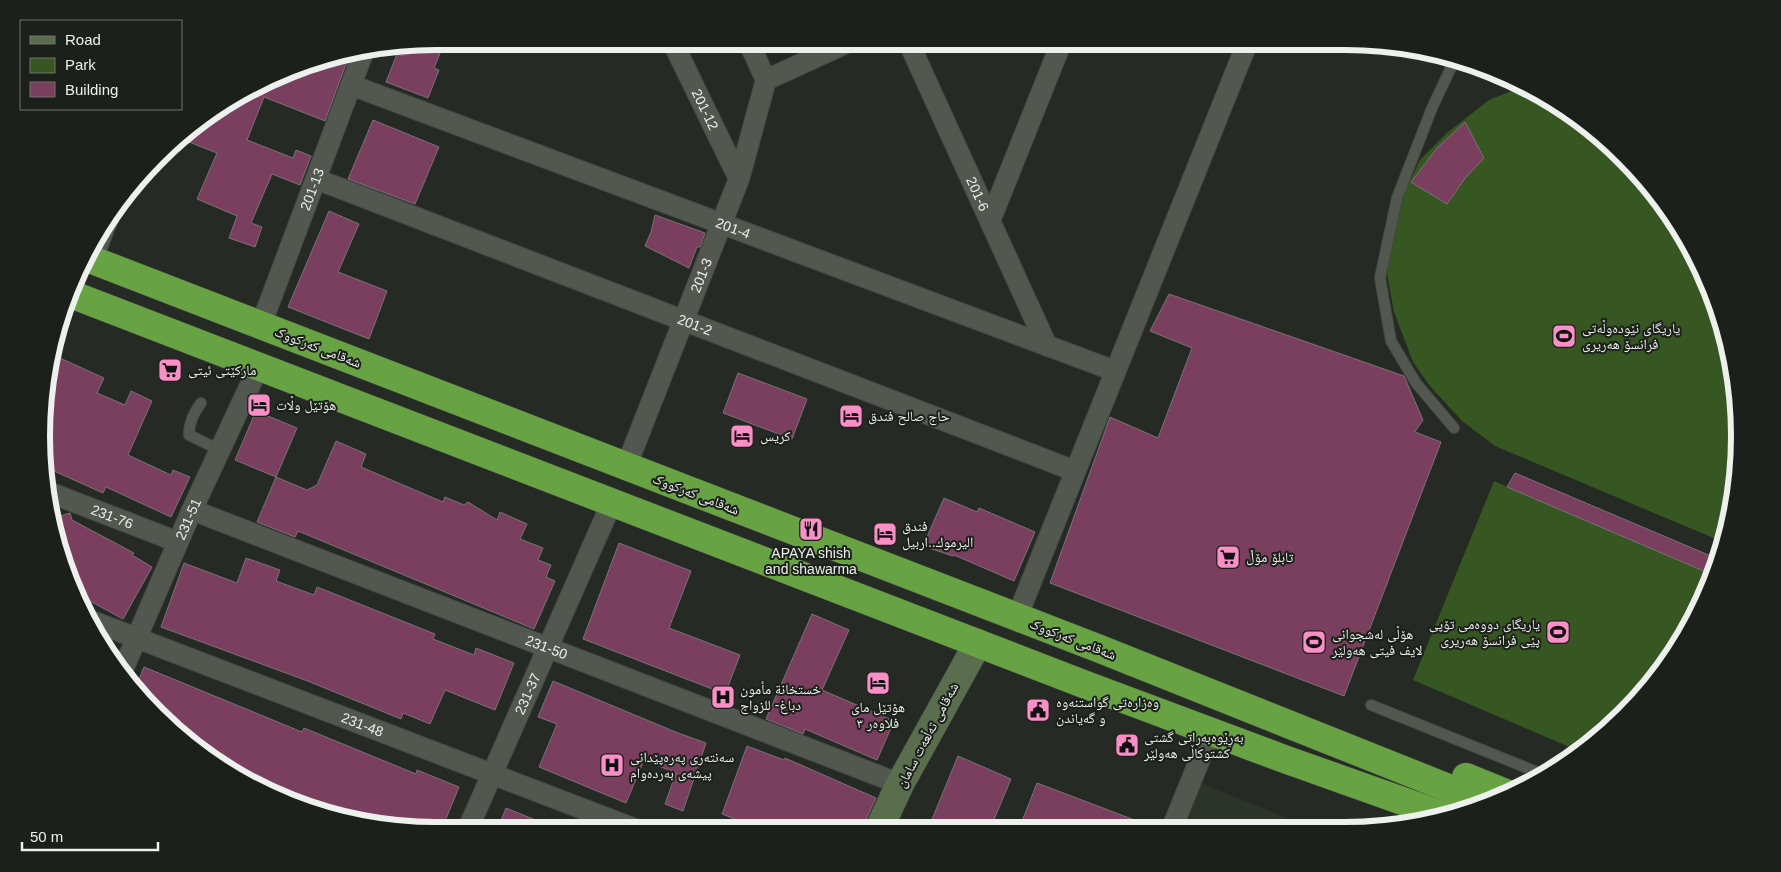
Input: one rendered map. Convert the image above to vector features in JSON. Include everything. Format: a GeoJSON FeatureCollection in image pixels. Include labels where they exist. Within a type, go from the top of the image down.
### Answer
{"type":"FeatureCollection","features":[{"type":"Feature","properties":{"kind":"highway","name":"شەقامی کەرکووک"},"geometry":{"type":"LineString","coordinates":[[93,260],[1017,617],[1476,799]]}},
{"type":"Feature","properties":{"kind":"highway"},"geometry":{"type":"LineString","coordinates":[[142,321],[157,321],[166,313],[169,301],[167,295],[155,284]]}},
{"type":"Feature","properties":{"kind":"highway"},"geometry":{"type":"LineString","coordinates":[[76,296],[1211,732],[1433,812]]}},
{"type":"Feature","properties":{"kind":"highway"},"geometry":{"type":"LineString","coordinates":[[208,346],[196,337],[192,326],[193,320],[201,311],[218,309]]}},
{"type":"Feature","properties":{"kind":"highway","name":"شەقامی کەرکووک"},"geometry":{"type":"LineString","coordinates":[[1304,730],[1430,764],[1499,790]]}},
{"type":"Feature","properties":{"kind":"highway"},"geometry":{"type":"LineString","coordinates":[[1287,760],[1402,818]]}},
{"type":"Feature","properties":{"kind":"street","name":"201-12"},"geometry":{"type":"LineString","coordinates":[[676,50],[739,179]]}},
{"type":"Feature","properties":{"kind":"street"},"geometry":{"type":"LineString","coordinates":[[752,50],[766,80],[831,50]]}},
{"type":"Feature","properties":{"kind":"street","name":"201-6"},"geometry":{"type":"LineString","coordinates":[[912,50],[1047,346]]}},
{"type":"Feature","properties":{"kind":"street"},"geometry":{"type":"LineString","coordinates":[[990,221],[1058,50]]}},
{"type":"Feature","properties":{"kind":"street"},"geometry":{"type":"LineString","coordinates":[[1017,617],[1244,50]]}},
{"type":"Feature","properties":{"kind":"street","name":"201-13"},"geometry":{"type":"LineString","coordinates":[[262,325],[361,57]]}},
{"type":"Feature","properties":{"kind":"street","name":"201-3"},"geometry":{"type":"LineString","coordinates":[[626,467],[739,179],[766,80]]}},
{"type":"Feature","properties":{"kind":"street","name":"201-4"},"geometry":{"type":"LineString","coordinates":[[351,85],[1115,371]]}},
{"type":"Feature","properties":{"kind":"street","name":"201-2"},"geometry":{"type":"LineString","coordinates":[[316,179],[1075,471]]}},
{"type":"Feature","properties":{"kind":"street","name":"231-51"},"geometry":{"type":"LineString","coordinates":[[125,664],[192,510],[259,366]]}},
{"type":"Feature","properties":{"kind":"street","name":"231-76"},"geometry":{"type":"LineString","coordinates":[[54,494],[178,542]]}},
{"type":"Feature","properties":{"kind":"street","name":"231-37"},"geometry":{"type":"LineString","coordinates":[[471,822],[612,502]]}},
{"type":"Feature","properties":{"kind":"street","name":"231-50"},"geometry":{"type":"LineString","coordinates":[[192,510],[900,784]]}},
{"type":"Feature","properties":{"kind":"street","name":"231-48"},"geometry":{"type":"LineString","coordinates":[[99,624],[617,822]]}},
{"type":"Feature","properties":{"kind":"street","name":"شەقامی تەڵعەت سامان"},"geometry":{"type":"LineString","coordinates":[[882,822],[900,784],[978,643]]}},
{"type":"Feature","properties":{"kind":"street"},"geometry":{"type":"LineString","coordinates":[[1174,822],[1211,732]]}},
{"type":"Feature","properties":{"kind":"lane"},"geometry":{"type":"LineString","coordinates":[[1452,65],[1432,108],[1397,198],[1380,278],[1391,341],[1416,383],[1454,428]]}},
{"type":"Feature","properties":{"kind":"lane"},"geometry":{"type":"LineString","coordinates":[[201,403],[193,416],[189,427],[189,435],[220,450]]}},
{"type":"Feature","properties":{"kind":"lane"},"geometry":{"type":"LineString","coordinates":[[1371,705],[1535,771]]}},
{"type":"Feature","properties":{"kind":"shaded area"},"geometry":{"type":"Polygon","coordinates":[[[1201,783],[1297,822],[1185,822],[1201,783]]]}},
{"type":"Feature","properties":{"kind":"green space","name":"یاریگای نێودەوڵەتی فرانسۆ هەریری"},"geometry":{"type":"Polygon","coordinates":[[[1515,90],[1559,115],[1600,146],[1635,181],[1651,201],[1666,222],[1691,265],[1711,312],[1724,361],[1728,386],[1731,436],[1730,461],[1724,511],[1717,539],[1495,446],[1462,421],[1429,385],[1413,362],[1394,312],[1387,274],[1396,211],[1420,160],[1448,132],[1489,100],[1515,90]]]}},
{"type":"Feature","properties":{"kind":"green space","name":"یاریگای دووەمی تۆپی پێی فرانسۆ هەریری"},"geometry":{"type":"Polygon","coordinates":[[[1494,481],[1706,572],[1679,629],[1651,671],[1618,709],[1572,748],[1413,680],[1494,481]]]}},
{"type":"Feature","properties":{"kind":"building"},"geometry":{"type":"Polygon","coordinates":[[[441,50],[434,68],[439,70],[428,98],[386,82],[397,54],[403,56],[405,51],[441,50]]]}},
{"type":"Feature","properties":{"kind":"building"},"geometry":{"type":"Polygon","coordinates":[[[347,60],[325,121],[264,97],[247,140],[293,158],[296,150],[311,156],[300,185],[272,174],[251,223],[262,227],[255,247],[229,238],[237,216],[197,199],[217,153],[187,141],[222,115],[265,90],[312,70],[347,60]]]}},
{"type":"Feature","properties":{"kind":"building"},"geometry":{"type":"Polygon","coordinates":[[[373,120],[439,147],[415,204],[348,179],[373,120]]]}},
{"type":"Feature","properties":{"kind":"building"},"geometry":{"type":"Polygon","coordinates":[[[1465,122],[1484,158],[1466,177],[1447,204],[1411,182],[1437,148],[1465,122]]]}},
{"type":"Feature","properties":{"kind":"building"},"geometry":{"type":"Polygon","coordinates":[[[329,211],[359,224],[338,272],[387,291],[369,339],[288,307],[329,211]]]}},
{"type":"Feature","properties":{"kind":"building"},"geometry":{"type":"Polygon","coordinates":[[[655,215],[705,233],[689,268],[645,246],[655,215]]]}},
{"type":"Feature","properties":{"kind":"building"},"geometry":{"type":"Polygon","coordinates":[[[1169,294],[1404,376],[1423,420],[1415,432],[1441,442],[1344,696],[1050,583],[1110,417],[1158,438],[1192,348],[1150,331],[1169,294]]]}},
{"type":"Feature","properties":{"kind":"building"},"geometry":{"type":"Polygon","coordinates":[[[58,357],[104,378],[97,393],[125,405],[131,391],[152,401],[128,455],[171,475],[173,470],[190,477],[171,517],[106,487],[103,493],[52,470],[51,411],[58,357]]]}},
{"type":"Feature","properties":{"kind":"building"},"geometry":{"type":"Polygon","coordinates":[[[738,373],[807,399],[792,439],[723,413],[738,373]]]}},
{"type":"Feature","properties":{"kind":"building"},"geometry":{"type":"Polygon","coordinates":[[[256,411],[297,428],[276,477],[235,460],[256,411]]]}},
{"type":"Feature","properties":{"kind":"building"},"geometry":{"type":"Polygon","coordinates":[[[336,441],[366,454],[361,467],[443,502],[445,497],[464,505],[468,502],[497,520],[500,512],[527,524],[520,539],[543,548],[538,560],[551,565],[546,577],[555,581],[534,629],[298,531],[295,537],[257,522],[276,477],[307,490],[317,485],[336,441]]]}},
{"type":"Feature","properties":{"kind":"building"},"geometry":{"type":"Polygon","coordinates":[[[1515,473],[1712,556],[1706,572],[1507,487],[1515,473]]]}},
{"type":"Feature","properties":{"kind":"building"},"geometry":{"type":"Polygon","coordinates":[[[944,498],[977,512],[979,508],[1035,532],[1014,581],[954,555],[923,546],[944,498]]]}},
{"type":"Feature","properties":{"kind":"building"},"geometry":{"type":"Polygon","coordinates":[[[70,513],[72,520],[134,553],[132,555],[152,567],[123,619],[86,599],[70,560],[58,517],[70,513]]]}},
{"type":"Feature","properties":{"kind":"building"},"geometry":{"type":"Polygon","coordinates":[[[619,543],[691,571],[669,628],[740,655],[725,694],[583,639],[619,543]]]}},
{"type":"Feature","properties":{"kind":"building"},"geometry":{"type":"Polygon","coordinates":[[[246,558],[280,570],[276,581],[314,595],[317,587],[435,634],[433,639],[474,655],[476,648],[514,663],[495,710],[445,690],[430,724],[403,713],[401,719],[305,680],[161,627],[184,563],[237,583],[246,558]]]}},
{"type":"Feature","properties":{"kind":"building"},"geometry":{"type":"Polygon","coordinates":[[[812,614],[849,630],[822,690],[894,721],[877,760],[805,729],[803,734],[766,719],[812,614]]]}},
{"type":"Feature","properties":{"kind":"building"},"geometry":{"type":"Polygon","coordinates":[[[144,667],[302,732],[304,728],[416,774],[417,770],[459,787],[445,822],[386,819],[361,815],[312,802],[265,782],[222,757],[181,726],[138,681],[144,667]]]}},
{"type":"Feature","properties":{"kind":"building"},"geometry":{"type":"Polygon","coordinates":[[[553,681],[706,743],[683,811],[665,804],[676,773],[644,760],[626,803],[539,767],[557,724],[538,717],[553,681]]]}},
{"type":"Feature","properties":{"kind":"building"},"geometry":{"type":"Polygon","coordinates":[[[747,746],[784,760],[785,758],[876,798],[865,822],[742,822],[722,814],[747,746]]]}},
{"type":"Feature","properties":{"kind":"building"},"geometry":{"type":"Polygon","coordinates":[[[958,756],[1011,779],[993,822],[931,822],[958,756]]]}},
{"type":"Feature","properties":{"kind":"building"},"geometry":{"type":"Polygon","coordinates":[[[1037,783],[1140,822],[1022,822],[1037,783]]]}},
{"type":"Feature","properties":{"kind":"building"},"geometry":{"type":"Polygon","coordinates":[[[506,808],[540,822],[501,822],[506,808]]]}},
{"type":"Feature","properties":{"kind":"place","name":"یاریگای نێودەوڵەتی فرانسۆ هەریری"},"geometry":{"type":"Point","coordinates":[1564,336]}},
{"type":"Feature","properties":{"kind":"place","name":"مارکێتی ئیتی"},"geometry":{"type":"Point","coordinates":[170,370]}},
{"type":"Feature","properties":{"kind":"place","name":"هۆتێل وڵات"},"geometry":{"type":"Point","coordinates":[259,405]}},
{"type":"Feature","properties":{"kind":"place","name":"حاج صالح فندق"},"geometry":{"type":"Point","coordinates":[851,416]}},
{"type":"Feature","properties":{"kind":"place","name":"كريس"},"geometry":{"type":"Point","coordinates":[742,436]}},
{"type":"Feature","properties":{"kind":"place","name":"APAYA shish and shawarma"},"geometry":{"type":"Point","coordinates":[811,529]}},
{"type":"Feature","properties":{"kind":"place","name":"فندق اليرموك..اربيل"},"geometry":{"type":"Point","coordinates":[885,534]}},
{"type":"Feature","properties":{"kind":"place","name":"تابلۆ مۆڵ"},"geometry":{"type":"Point","coordinates":[1228,557]}},
{"type":"Feature","properties":{"kind":"place","name":"یاریگای دووەمی تۆپی پێی فرانسۆ هەریری"},"geometry":{"type":"Point","coordinates":[1558,632]}},
{"type":"Feature","properties":{"kind":"place","name":"هۆڵی لەشجوانی لایف فیتی هەولێر"},"geometry":{"type":"Point","coordinates":[1314,642]}},
{"type":"Feature","properties":{"kind":"place","name":"هۆتێل مای فلاوەر ٣"},"geometry":{"type":"Point","coordinates":[878,683]}},
{"type":"Feature","properties":{"kind":"place","name":"خستخانة مأمون دباغ- للزواج"},"geometry":{"type":"Point","coordinates":[723,697]}},
{"type":"Feature","properties":{"kind":"place","name":"وەزارەتی گواستنەوە و گەیاندن"},"geometry":{"type":"Point","coordinates":[1038,710]}},
{"type":"Feature","properties":{"kind":"place","name":"بەڕێوەبەراتی گشتی کشتوکاڵی هەولێر"},"geometry":{"type":"Point","coordinates":[1127,745]}},
{"type":"Feature","properties":{"kind":"place","name":"سەنتەری پەرەپێدانی پیشەی بەردەوام"},"geometry":{"type":"Point","coordinates":[612,765]}}]}
